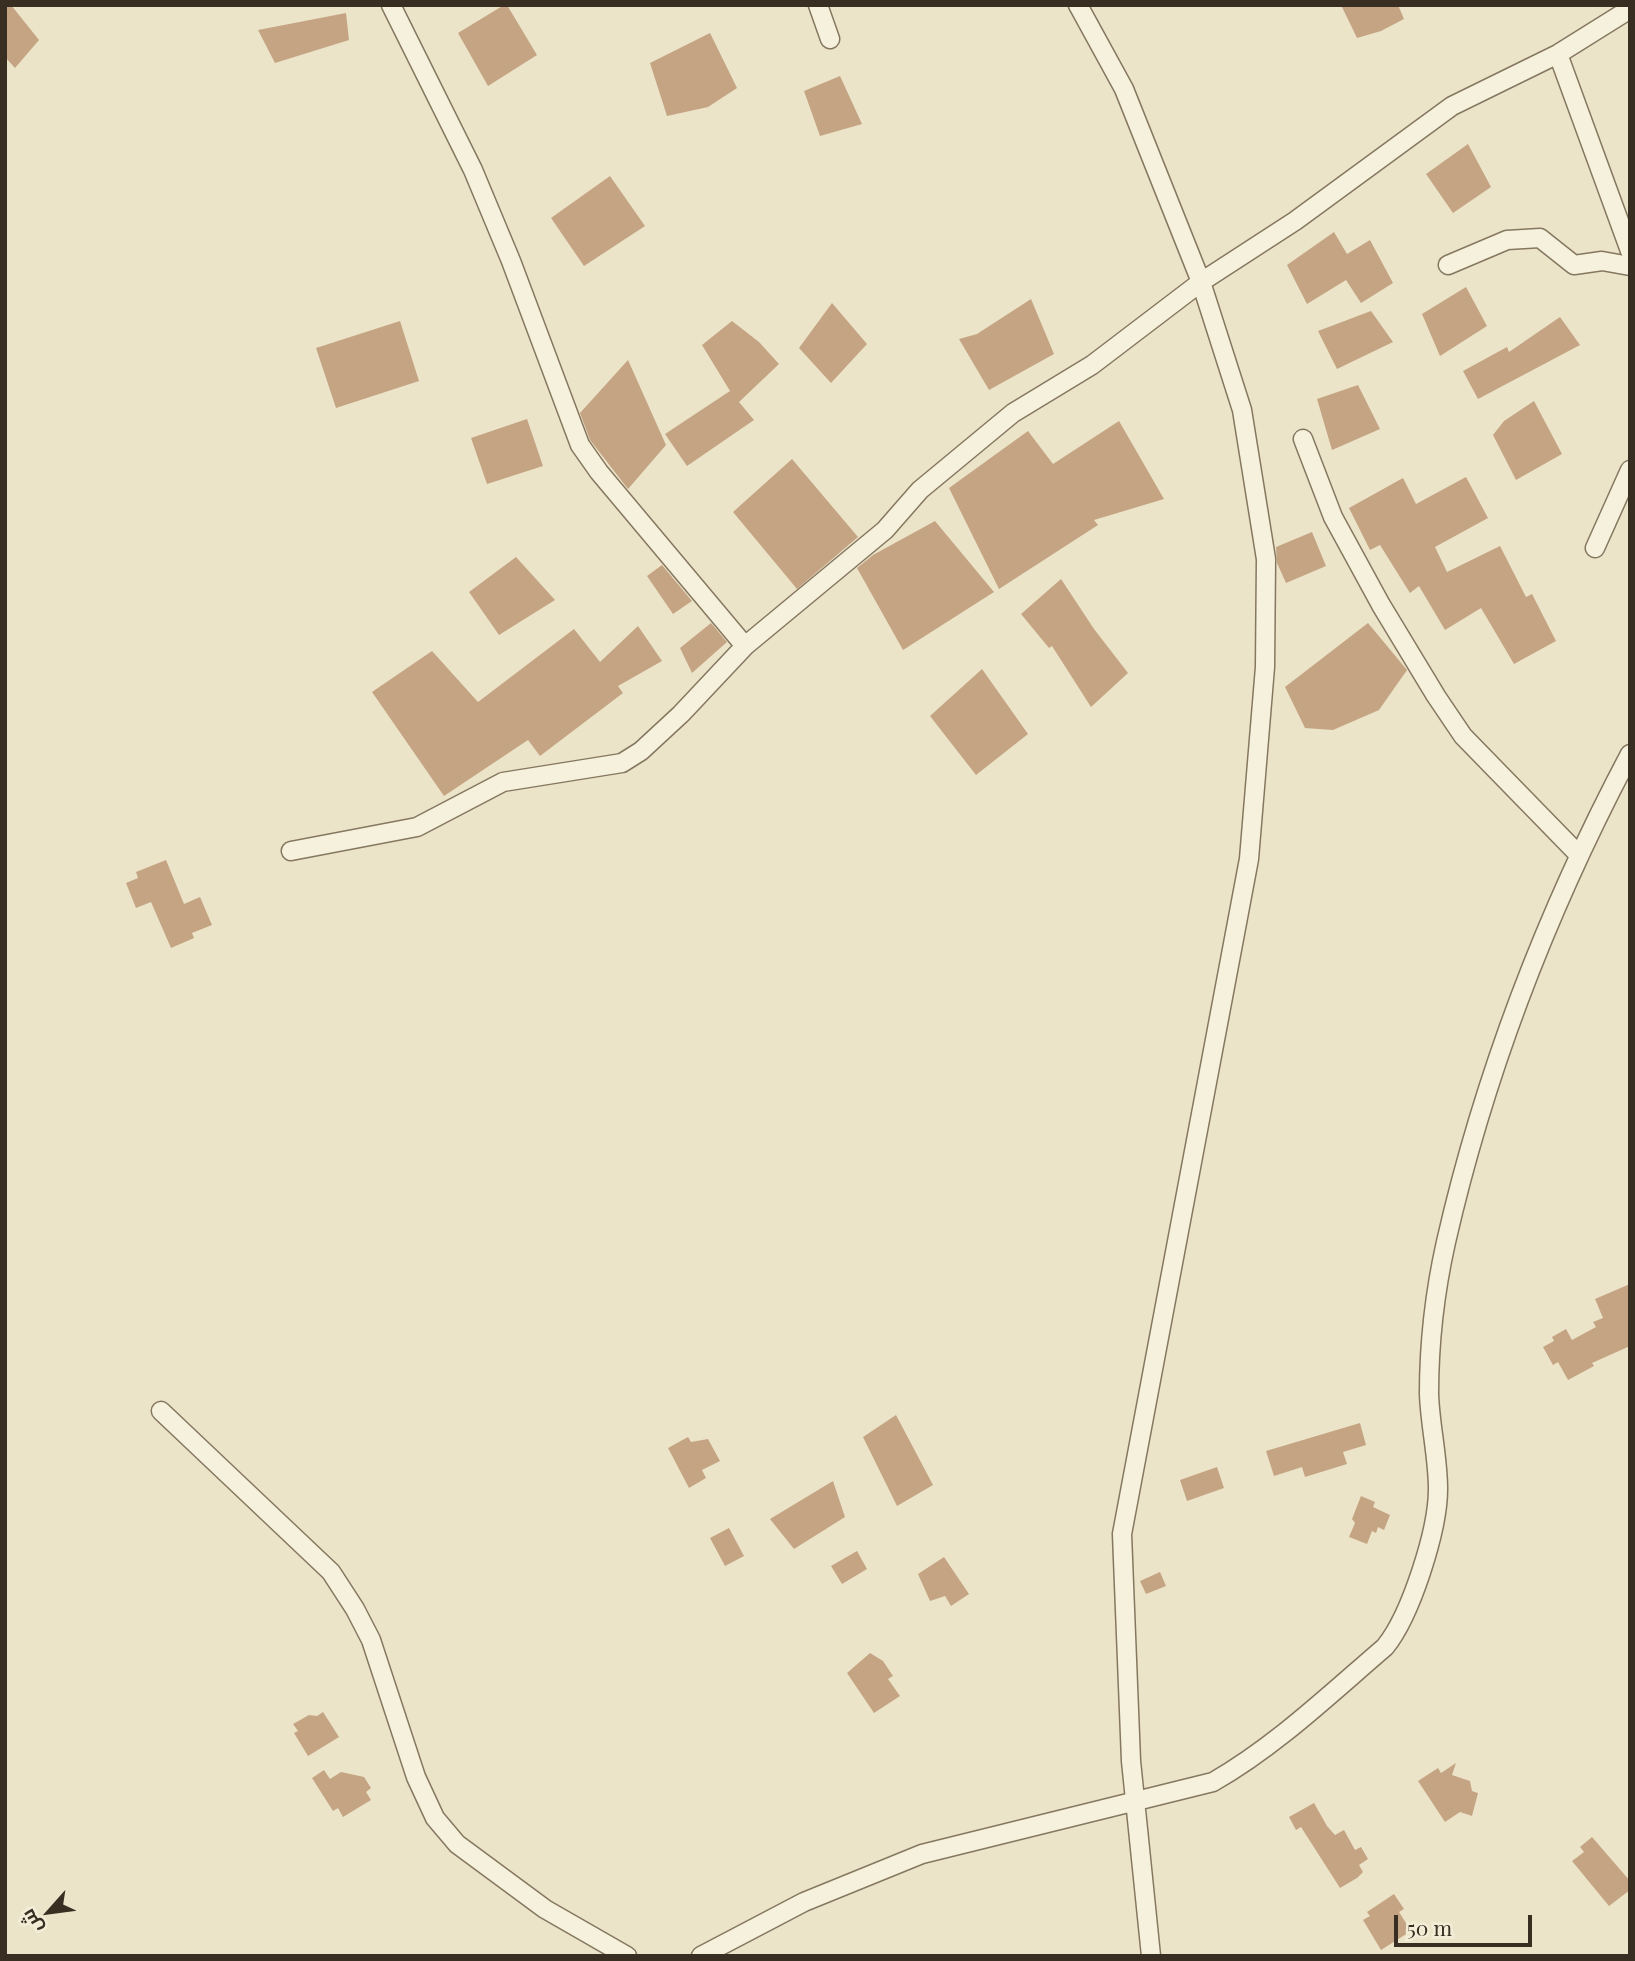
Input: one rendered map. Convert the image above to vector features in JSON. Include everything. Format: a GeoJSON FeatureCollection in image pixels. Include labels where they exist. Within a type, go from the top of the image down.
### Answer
{"type":"FeatureCollection","features":[{"type":"Feature","properties":{"kind":"street"},"geometry":{"type":"LineString","coordinates":[[391,5],[473,170],[511,261],[580,445],[745,646]]}},
{"type":"Feature","properties":{"kind":"street"},"geometry":{"type":"LineString","coordinates":[[818,5],[830,39]]}},
{"type":"Feature","properties":{"kind":"street"},"geometry":{"type":"LineString","coordinates":[[1078,5],[1124,89],[1201,282],[1242,410],[1266,559],[1265,667],[1249,859],[1122,1534],[1131,1761],[1138,1800],[1151,1956]]}},
{"type":"Feature","properties":{"kind":"street"},"geometry":{"type":"LineString","coordinates":[[290,851],[417,827],[503,782],[622,763],[681,715],[745,646],[885,530],[920,490],[1013,413],[1092,365],[1201,282],[1294,221],[1452,106],[1558,54],[1630,9]]}},
{"type":"Feature","properties":{"kind":"street"},"geometry":{"type":"LineString","coordinates":[[1558,54],[1630,251]]}},
{"type":"Feature","properties":{"kind":"street"},"geometry":{"type":"LineString","coordinates":[[1448,265],[1507,240],[1539,238],[1574,265],[1602,261],[1630,266]]}},
{"type":"Feature","properties":{"kind":"street"},"geometry":{"type":"LineString","coordinates":[[1303,439],[1333,517],[1381,605],[1436,696],[1463,736],[1579,855]]}},
{"type":"Feature","properties":{"kind":"street"},"geometry":{"type":"LineString","coordinates":[[1595,548],[1630,470]]}},
{"type":"Feature","properties":{"kind":"street"},"geometry":{"type":"LineString","coordinates":[[701,1956],[726,1950],[804,1902],[897,1863],[1012,1830],[1213,1782],[1244,1764],[1385,1647],[1402,1620],[1437,1508],[1429,1378],[1446,1243],[1511,1018],[1533,957],[1579,855],[1630,754]]}},
{"type":"Feature","properties":{"kind":"street"},"geometry":{"type":"LineString","coordinates":[[161,1411],[274,1522],[331,1572],[371,1640],[416,1777],[430,1807],[457,1844],[545,1909],[627,1956]]}},
{"type":"Feature","properties":{"kind":"building"},"geometry":{"type":"Polygon","coordinates":[[[5,5],[11,5],[39,40],[15,68],[5,57],[5,5]]]}},
{"type":"Feature","properties":{"kind":"building"},"geometry":{"type":"Polygon","coordinates":[[[507,5],[537,55],[488,86],[458,33],[507,5]]]}},
{"type":"Feature","properties":{"kind":"building"},"geometry":{"type":"Polygon","coordinates":[[[1341,5],[1398,5],[1404,19],[1381,31],[1357,38],[1341,5]]]}},
{"type":"Feature","properties":{"kind":"building"},"geometry":{"type":"Polygon","coordinates":[[[346,13],[349,40],[275,63],[258,30],[346,13]]]}},
{"type":"Feature","properties":{"kind":"building"},"geometry":{"type":"Polygon","coordinates":[[[710,33],[737,88],[708,107],[667,116],[650,63],[710,33]]]}},
{"type":"Feature","properties":{"kind":"building"},"geometry":{"type":"Polygon","coordinates":[[[840,76],[862,124],[820,136],[804,91],[840,76]]]}},
{"type":"Feature","properties":{"kind":"building"},"geometry":{"type":"Polygon","coordinates":[[[1468,144],[1491,187],[1453,213],[1426,174],[1468,144]]]}},
{"type":"Feature","properties":{"kind":"building"},"geometry":{"type":"Polygon","coordinates":[[[610,176],[645,226],[584,266],[551,218],[610,176]]]}},
{"type":"Feature","properties":{"kind":"building"},"geometry":{"type":"Polygon","coordinates":[[[1334,232],[1347,254],[1370,240],[1393,283],[1361,303],[1346,280],[1307,304],[1287,265],[1334,232]]]}},
{"type":"Feature","properties":{"kind":"building"},"geometry":{"type":"Polygon","coordinates":[[[1466,287],[1487,326],[1440,356],[1422,314],[1466,287]]]}},
{"type":"Feature","properties":{"kind":"building"},"geometry":{"type":"Polygon","coordinates":[[[1031,299],[1054,354],[989,390],[959,339],[977,334],[1031,299]]]}},
{"type":"Feature","properties":{"kind":"building"},"geometry":{"type":"Polygon","coordinates":[[[832,303],[867,344],[831,383],[799,348],[832,303]]]}},
{"type":"Feature","properties":{"kind":"building"},"geometry":{"type":"Polygon","coordinates":[[[1371,311],[1393,342],[1337,369],[1318,331],[1371,311]]]}},
{"type":"Feature","properties":{"kind":"building"},"geometry":{"type":"Polygon","coordinates":[[[1560,317],[1580,345],[1478,399],[1463,371],[1507,347],[1509,352],[1560,317]]]}},
{"type":"Feature","properties":{"kind":"building"},"geometry":{"type":"Polygon","coordinates":[[[400,321],[419,381],[336,408],[316,348],[400,321]]]}},
{"type":"Feature","properties":{"kind":"building"},"geometry":{"type":"Polygon","coordinates":[[[732,321],[759,342],[779,364],[739,402],[754,420],[687,466],[665,434],[730,391],[702,345],[732,321]]]}},
{"type":"Feature","properties":{"kind":"building"},"geometry":{"type":"Polygon","coordinates":[[[628,360],[666,445],[628,489],[590,440],[580,413],[628,360]]]}},
{"type":"Feature","properties":{"kind":"building"},"geometry":{"type":"Polygon","coordinates":[[[1358,385],[1380,429],[1332,450],[1317,399],[1358,385]]]}},
{"type":"Feature","properties":{"kind":"building"},"geometry":{"type":"Polygon","coordinates":[[[1534,401],[1562,454],[1516,480],[1493,435],[1504,421],[1534,401]]]}},
{"type":"Feature","properties":{"kind":"building"},"geometry":{"type":"Polygon","coordinates":[[[527,419],[543,466],[487,484],[471,438],[527,419]]]}},
{"type":"Feature","properties":{"kind":"building"},"geometry":{"type":"Polygon","coordinates":[[[1119,421],[1164,499],[1094,520],[1098,525],[999,589],[949,488],[1028,431],[1053,464],[1119,421]]]}},
{"type":"Feature","properties":{"kind":"building"},"geometry":{"type":"Polygon","coordinates":[[[792,459],[858,537],[797,589],[733,512],[792,459]]]}},
{"type":"Feature","properties":{"kind":"building"},"geometry":{"type":"Polygon","coordinates":[[[1466,477],[1488,518],[1435,547],[1447,572],[1500,546],[1526,597],[1532,594],[1556,641],[1514,664],[1481,608],[1445,630],[1419,586],[1410,593],[1380,545],[1370,550],[1349,508],[1403,478],[1416,504],[1466,477]]]}},
{"type":"Feature","properties":{"kind":"building"},"geometry":{"type":"Polygon","coordinates":[[[935,521],[994,592],[903,650],[857,568],[873,555],[935,521]]]}},
{"type":"Feature","properties":{"kind":"building"},"geometry":{"type":"Polygon","coordinates":[[[1312,532],[1326,566],[1286,583],[1277,563],[1276,547],[1312,532]]]}},
{"type":"Feature","properties":{"kind":"building"},"geometry":{"type":"Polygon","coordinates":[[[516,557],[555,600],[499,635],[469,592],[516,557]]]}},
{"type":"Feature","properties":{"kind":"building"},"geometry":{"type":"Polygon","coordinates":[[[662,565],[692,601],[673,614],[647,576],[662,565]]]}},
{"type":"Feature","properties":{"kind":"building"},"geometry":{"type":"Polygon","coordinates":[[[1061,579],[1094,629],[1128,673],[1091,707],[1052,646],[1049,648],[1021,614],[1061,579]]]}},
{"type":"Feature","properties":{"kind":"building"},"geometry":{"type":"Polygon","coordinates":[[[711,623],[727,642],[692,673],[680,648],[711,623]]]}},
{"type":"Feature","properties":{"kind":"building"},"geometry":{"type":"Polygon","coordinates":[[[1368,623],[1407,670],[1379,710],[1333,730],[1305,728],[1285,687],[1368,623]]]}},
{"type":"Feature","properties":{"kind":"building"},"geometry":{"type":"Polygon","coordinates":[[[638,626],[662,661],[618,686],[623,693],[540,756],[528,740],[444,796],[372,692],[432,651],[478,702],[574,629],[600,662],[638,626]]]}},
{"type":"Feature","properties":{"kind":"building"},"geometry":{"type":"Polygon","coordinates":[[[982,669],[1028,734],[976,775],[930,716],[982,669]]]}},
{"type":"Feature","properties":{"kind":"building"},"geometry":{"type":"Polygon","coordinates":[[[166,860],[184,904],[200,897],[212,925],[192,933],[194,938],[171,948],[151,902],[136,908],[126,883],[138,878],[136,872],[166,860]]]}},
{"type":"Feature","properties":{"kind":"building"},"geometry":{"type":"Polygon","coordinates":[[[1630,1284],[1630,1346],[1592,1363],[1594,1366],[1568,1380],[1558,1362],[1553,1365],[1543,1347],[1554,1341],[1552,1337],[1566,1329],[1572,1340],[1596,1327],[1593,1322],[1603,1318],[1595,1299],[1630,1284]]]}},
{"type":"Feature","properties":{"kind":"building"},"geometry":{"type":"Polygon","coordinates":[[[896,1415],[933,1485],[897,1506],[863,1437],[896,1415]]]}},
{"type":"Feature","properties":{"kind":"building"},"geometry":{"type":"Polygon","coordinates":[[[1360,1423],[1366,1445],[1343,1452],[1347,1464],[1305,1477],[1302,1467],[1274,1476],[1266,1451],[1360,1423]]]}},
{"type":"Feature","properties":{"kind":"building"},"geometry":{"type":"Polygon","coordinates":[[[688,1437],[691,1442],[708,1439],[720,1461],[702,1470],[706,1478],[689,1488],[668,1448],[688,1437]]]}},
{"type":"Feature","properties":{"kind":"building"},"geometry":{"type":"Polygon","coordinates":[[[1217,1467],[1224,1488],[1187,1501],[1180,1480],[1217,1467]]]}},
{"type":"Feature","properties":{"kind":"building"},"geometry":{"type":"Polygon","coordinates":[[[833,1481],[845,1517],[794,1549],[770,1519],[833,1481]]]}},
{"type":"Feature","properties":{"kind":"building"},"geometry":{"type":"Polygon","coordinates":[[[1361,1496],[1375,1502],[1373,1507],[1390,1515],[1384,1530],[1378,1527],[1376,1533],[1372,1531],[1367,1544],[1349,1537],[1355,1523],[1352,1519],[1361,1496]]]}},
{"type":"Feature","properties":{"kind":"building"},"geometry":{"type":"Polygon","coordinates":[[[729,1528],[744,1556],[725,1566],[710,1538],[729,1528]]]}},
{"type":"Feature","properties":{"kind":"building"},"geometry":{"type":"Polygon","coordinates":[[[857,1551],[867,1569],[842,1584],[831,1566],[857,1551]]]}},
{"type":"Feature","properties":{"kind":"building"},"geometry":{"type":"Polygon","coordinates":[[[944,1557],[969,1594],[951,1606],[945,1596],[930,1601],[918,1574],[944,1557]]]}},
{"type":"Feature","properties":{"kind":"building"},"geometry":{"type":"Polygon","coordinates":[[[1160,1572],[1166,1586],[1146,1594],[1140,1581],[1160,1572]]]}},
{"type":"Feature","properties":{"kind":"building"},"geometry":{"type":"Polygon","coordinates":[[[870,1653],[883,1661],[893,1676],[888,1679],[900,1696],[874,1713],[847,1673],[870,1653]]]}},
{"type":"Feature","properties":{"kind":"building"},"geometry":{"type":"Polygon","coordinates":[[[323,1712],[339,1737],[308,1756],[294,1733],[298,1731],[293,1724],[309,1715],[317,1716],[323,1712]]]}},
{"type":"Feature","properties":{"kind":"building"},"geometry":{"type":"Polygon","coordinates":[[[1456,1763],[1452,1775],[1470,1781],[1472,1791],[1478,1793],[1472,1816],[1460,1812],[1445,1822],[1418,1781],[1438,1768],[1441,1773],[1456,1763]]]}},
{"type":"Feature","properties":{"kind":"building"},"geometry":{"type":"Polygon","coordinates":[[[324,1770],[330,1779],[341,1772],[364,1777],[371,1788],[366,1792],[371,1800],[343,1817],[338,1808],[333,1811],[312,1778],[324,1770]]]}},
{"type":"Feature","properties":{"kind":"building"},"geometry":{"type":"Polygon","coordinates":[[[1314,1803],[1335,1835],[1344,1830],[1355,1850],[1361,1847],[1368,1859],[1359,1865],[1363,1872],[1340,1888],[1301,1827],[1296,1830],[1289,1817],[1314,1803]]]}},
{"type":"Feature","properties":{"kind":"building"},"geometry":{"type":"Polygon","coordinates":[[[1592,1837],[1630,1881],[1630,1890],[1609,1906],[1572,1861],[1584,1852],[1580,1847],[1592,1837]]]}},
{"type":"Feature","properties":{"kind":"building"},"geometry":{"type":"Polygon","coordinates":[[[1394,1894],[1404,1909],[1399,1912],[1411,1931],[1381,1950],[1363,1920],[1370,1916],[1367,1912],[1394,1894]]]}}]}
